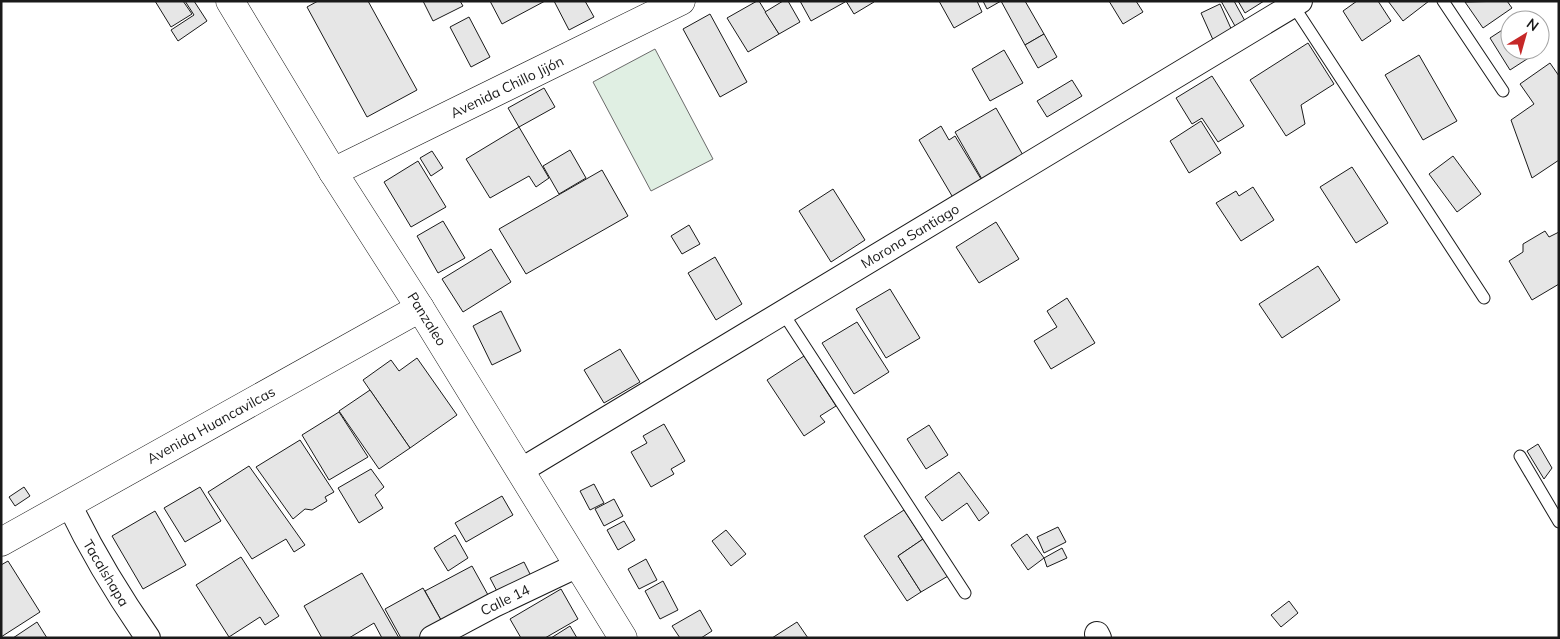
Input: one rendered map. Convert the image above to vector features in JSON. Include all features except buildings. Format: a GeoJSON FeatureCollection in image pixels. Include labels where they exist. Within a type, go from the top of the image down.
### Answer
{"type":"FeatureCollection","features":[{"type":"Feature","properties":{"kind":"street","name":"Panzaleo"},"geometry":{"type":"LineString","coordinates":[[230,1],[333,172],[420,308],[623,638]]}},
{"type":"Feature","properties":{"kind":"street","name":"Avenida Chillo Jijón"},"geometry":{"type":"LineString","coordinates":[[333,172],[681,1]]}},
{"type":"Feature","properties":{"kind":"street","name":"Morona Santiago"},"geometry":{"type":"LineString","coordinates":[[520,471],[1296,3]]}},
{"type":"Feature","properties":{"kind":"street","name":"Avenida Huancavilcas"},"geometry":{"type":"LineString","coordinates":[[1,542],[420,308]]}},
{"type":"Feature","properties":{"kind":"street","name":"Tacalshapa"},"geometry":{"type":"LineString","coordinates":[[69,504],[90,547],[113,587],[148,638]]}},
{"type":"Feature","properties":{"kind":"street","name":"Calle 14"},"geometry":{"type":"LineString","coordinates":[[432,638],[494,604],[578,565]]}},
{"type":"Feature","properties":{"kind":"lane"},"geometry":{"type":"LineString","coordinates":[[1443,1],[1503,91]]}},
{"type":"Feature","properties":{"kind":"lane"},"geometry":{"type":"LineString","coordinates":[[1296,3],[1484,298]]}},
{"type":"Feature","properties":{"kind":"lane"},"geometry":{"type":"LineString","coordinates":[[782,313],[965,593]]}},
{"type":"Feature","properties":{"kind":"lane"},"geometry":{"type":"LineString","coordinates":[[1520,456],[1559,522]]}},
{"type":"Feature","properties":{"kind":"green space"},"geometry":{"type":"Polygon","coordinates":[[[655,49],[713,159],[651,191],[593,82],[655,49]]]}}]}
